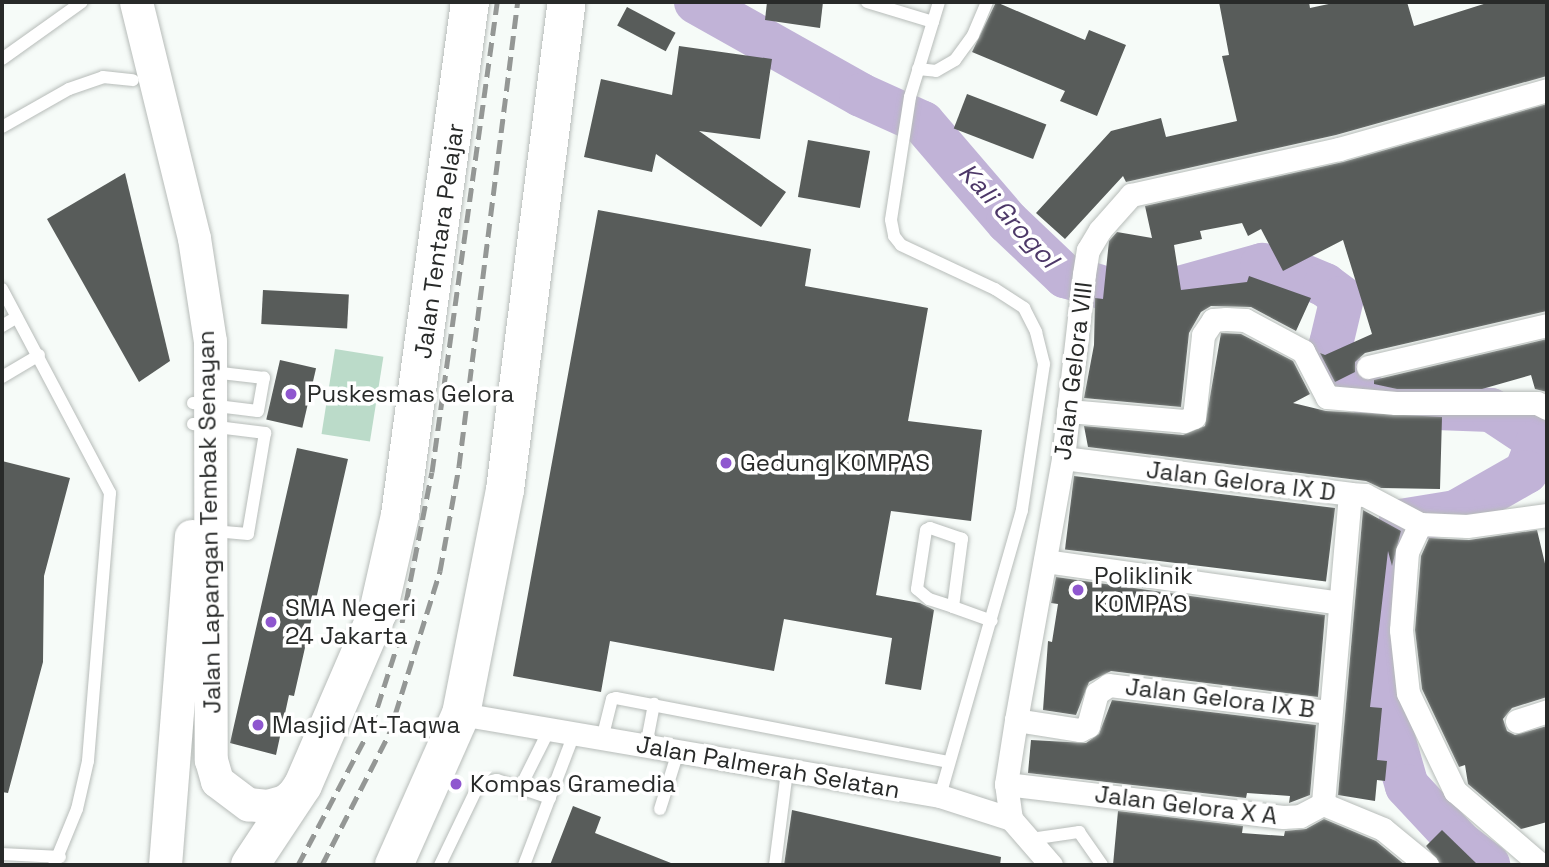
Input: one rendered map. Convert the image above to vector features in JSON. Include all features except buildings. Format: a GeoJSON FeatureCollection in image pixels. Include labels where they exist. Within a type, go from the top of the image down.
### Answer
{"type":"FeatureCollection","features":[{"type":"Feature","properties":{"kind":"highway","name":"Jalan Tentara Pelajar"},"geometry":{"type":"LineString","coordinates":[[250,865],[303,785],[378,612],[400,514],[470,2]]}},
{"type":"Feature","properties":{"kind":"highway"},"geometry":{"type":"LineString","coordinates":[[394,865],[461,714],[505,490],[567,2]]}},
{"type":"Feature","properties":{"kind":"main road","name":"Jalan Lapangan Tembak Senayan"},"geometry":{"type":"LineString","coordinates":[[113,2],[175,240],[202,371],[201,530],[211,760],[217,781],[231,796],[267,806],[285,801],[303,785]]}},
{"type":"Feature","properties":{"kind":"main road","name":"Jalan Lapangan Tembak Senayan"},"geometry":{"type":"LineString","coordinates":[[136,2],[194,238],[211,341],[202,371]]}},
{"type":"Feature","properties":{"kind":"main road","name":"Jalan Lapangan Tembak Senayan"},"geometry":{"type":"LineString","coordinates":[[165,865],[201,530]]}},
{"type":"Feature","properties":{"kind":"street","name":"Jalan Gelora VIII"},"geometry":{"type":"LineString","coordinates":[[1011,819],[1006,783],[1063,458],[1083,284],[1093,240],[1131,195],[1339,149],[1547,90]]}},
{"type":"Feature","properties":{"kind":"street"},"geometry":{"type":"LineString","coordinates":[[1068,411],[1184,421],[1195,417],[1203,335],[1213,320],[1226,319],[1245,320],[1303,351],[1327,397],[1396,403],[1529,402],[1547,408]]}},
{"type":"Feature","properties":{"kind":"street"},"geometry":{"type":"LineString","coordinates":[[1368,367],[1547,325]]}},
{"type":"Feature","properties":{"kind":"street","name":"Jalan Gelora IX D"},"geometry":{"type":"LineString","coordinates":[[1063,458],[1350,494],[1328,712],[1322,804]]}},
{"type":"Feature","properties":{"kind":"street"},"geometry":{"type":"LineString","coordinates":[[1350,494],[1365,495],[1411,520],[1466,526],[1547,516]]}},
{"type":"Feature","properties":{"kind":"street"},"geometry":{"type":"LineString","coordinates":[[1411,520],[1401,630],[1408,693],[1455,790],[1541,865]]}},
{"type":"Feature","properties":{"kind":"street"},"geometry":{"type":"LineString","coordinates":[[1045,561],[1339,603]]}},
{"type":"Feature","properties":{"kind":"street","name":"Jalan Gelora IX B"},"geometry":{"type":"LineString","coordinates":[[1016,720],[1080,730],[1088,726],[1097,693],[1109,685],[1328,712]]}},
{"type":"Feature","properties":{"kind":"street"},"geometry":{"type":"LineString","coordinates":[[1517,721],[1547,711]]}},
{"type":"Feature","properties":{"kind":"street","name":"Jalan Palmerah Selatan"},"geometry":{"type":"LineString","coordinates":[[461,714],[940,796],[1011,819],[1051,865]]}},
{"type":"Feature","properties":{"kind":"street","name":"Jalan Gelora X A"},"geometry":{"type":"LineString","coordinates":[[1006,783],[1283,817],[1300,816],[1322,804]]}},
{"type":"Feature","properties":{"kind":"street"},"geometry":{"type":"LineString","coordinates":[[1322,804],[1383,829],[1427,865]]}},
{"type":"Feature","properties":{"kind":"lane"},"geometry":{"type":"LineString","coordinates":[[2,59],[82,2]]}},
{"type":"Feature","properties":{"kind":"lane"},"geometry":{"type":"LineString","coordinates":[[867,2],[933,22]]}},
{"type":"Feature","properties":{"kind":"lane"},"geometry":{"type":"LineString","coordinates":[[939,2],[910,97],[891,220],[901,245],[995,289],[1024,308],[1037,332],[1044,364],[1022,510],[940,796]]}},
{"type":"Feature","properties":{"kind":"lane"},"geometry":{"type":"LineString","coordinates":[[918,69],[936,71],[955,60],[973,35],[987,2]]}},
{"type":"Feature","properties":{"kind":"lane"},"geometry":{"type":"LineString","coordinates":[[2,127],[69,89],[103,77],[134,80]]}},
{"type":"Feature","properties":{"kind":"lane"},"geometry":{"type":"LineString","coordinates":[[2,289],[110,493],[88,761],[57,861],[2,853]]}},
{"type":"Feature","properties":{"kind":"lane"},"geometry":{"type":"LineString","coordinates":[[2,327],[18,317]]}},
{"type":"Feature","properties":{"kind":"lane"},"geometry":{"type":"LineString","coordinates":[[3,380],[39,355]]}},
{"type":"Feature","properties":{"kind":"lane"},"geometry":{"type":"LineString","coordinates":[[202,371],[264,378],[258,411],[202,415]]}},
{"type":"Feature","properties":{"kind":"lane"},"geometry":{"type":"LineString","coordinates":[[201,530],[248,534],[265,433],[202,415]]}},
{"type":"Feature","properties":{"kind":"lane"},"geometry":{"type":"LineString","coordinates":[[953,607],[962,539],[930,528],[926,530],[917,589],[953,607],[992,621]]}},
{"type":"Feature","properties":{"kind":"lane"},"geometry":{"type":"LineString","coordinates":[[602,739],[612,699],[654,704],[948,762]]}},
{"type":"Feature","properties":{"kind":"lane"},"geometry":{"type":"LineString","coordinates":[[646,746],[654,704]]}},
{"type":"Feature","properties":{"kind":"lane"},"geometry":{"type":"LineString","coordinates":[[521,786],[549,730]]}},
{"type":"Feature","properties":{"kind":"lane"},"geometry":{"type":"LineString","coordinates":[[524,865],[574,734]]}},
{"type":"Feature","properties":{"kind":"lane"},"geometry":{"type":"LineString","coordinates":[[660,809],[678,752]]}},
{"type":"Feature","properties":{"kind":"lane"},"geometry":{"type":"LineString","coordinates":[[775,865],[787,771]]}},
{"type":"Feature","properties":{"kind":"lane"},"geometry":{"type":"LineString","coordinates":[[440,865],[479,784],[497,780],[550,798]]}},
{"type":"Feature","properties":{"kind":"lane"},"geometry":{"type":"LineString","coordinates":[[1031,839],[1079,832],[1102,865]]}},
{"type":"Feature","properties":{"kind":"green space"},"geometry":{"type":"Polygon","coordinates":[[[335,349],[383,357],[370,442],[322,434],[335,349]]]}},
{"type":"Feature","properties":{"kind":"waterway","name":"Kali Grogol"},"geometry":{"type":"LineString","coordinates":[[696,2],[861,95],[923,123],[1008,222],[1065,276],[1140,299],[1262,265],[1292,271],[1325,285],[1342,298],[1331,344],[1345,378],[1382,406],[1491,410],[1538,441],[1526,472],[1456,512],[1401,521],[1375,674],[1407,786],[1460,843],[1488,865]]}},
{"type":"Feature","properties":{"kind":"railway"},"geometry":{"type":"LineString","coordinates":[[298,865],[371,727],[398,643],[432,472],[497,2]]}},
{"type":"Feature","properties":{"kind":"railway"},"geometry":{"type":"LineString","coordinates":[[322,865],[389,734],[440,571],[459,466],[518,2]]}},
{"type":"Feature","properties":{"kind":"place","name":"Puskesmas Gelora"},"geometry":{"type":"Point","coordinates":[291,394]}},
{"type":"Feature","properties":{"kind":"place","name":"Gedung KOMPAS"},"geometry":{"type":"Point","coordinates":[726,463]}},
{"type":"Feature","properties":{"kind":"place","name":"Poliklinik KOMPAS"},"geometry":{"type":"Point","coordinates":[1078,590]}},
{"type":"Feature","properties":{"kind":"place","name":"SMA Negeri 24 Jakarta"},"geometry":{"type":"Point","coordinates":[271,622]}},
{"type":"Feature","properties":{"kind":"place","name":"Masjid At-Taqwa"},"geometry":{"type":"Point","coordinates":[258,725]}},
{"type":"Feature","properties":{"kind":"place","name":"Kompas Gramedia"},"geometry":{"type":"Point","coordinates":[456,784]}}]}
